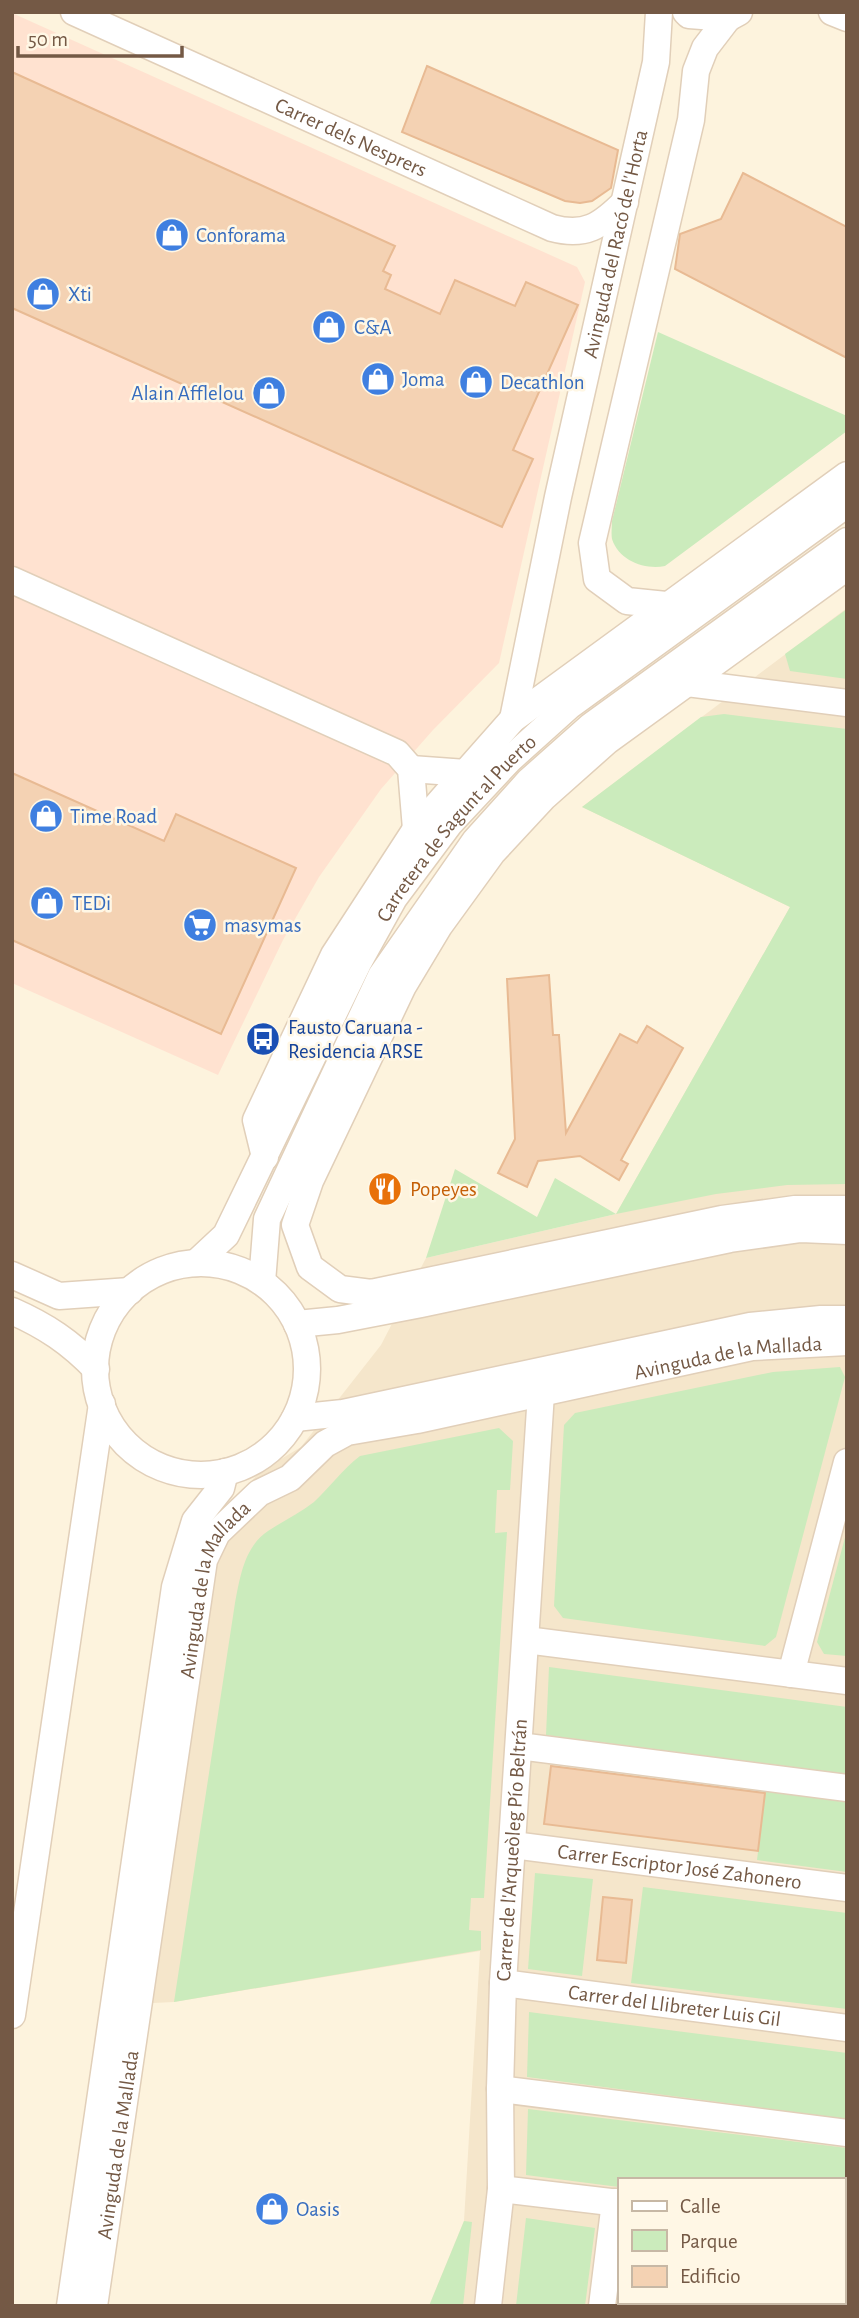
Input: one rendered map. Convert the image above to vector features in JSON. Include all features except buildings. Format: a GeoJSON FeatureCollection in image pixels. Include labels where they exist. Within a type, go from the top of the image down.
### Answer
{"type":"FeatureCollection","features":[{"type":"Feature","properties":{"kind":"street","name":"Carrer dels Nesprers"},"geometry":{"type":"LineString","coordinates":[[74,12],[552,228],[571,233],[604,223],[625,202]]}},
{"type":"Feature","properties":{"kind":"street","name":"Avinguda del Racó de l'Horta"},"geometry":{"type":"LineString","coordinates":[[513,719],[558,497],[656,62],[659,12]]}},
{"type":"Feature","properties":{"kind":"street"},"geometry":{"type":"LineString","coordinates":[[686,12],[689,15],[733,15]]}},
{"type":"Feature","properties":{"kind":"street"},"geometry":{"type":"LineString","coordinates":[[832,12],[847,18]]}},
{"type":"Feature","properties":{"kind":"street"},"geometry":{"type":"LineString","coordinates":[[666,605],[627,601],[597,579],[592,543],[691,120],[696,71],[705,48],[733,15]]}},
{"type":"Feature","properties":{"kind":"street"},"geometry":{"type":"LineString","coordinates":[[265,1157],[256,1120],[334,956],[416,829],[513,719],[847,475]]}},
{"type":"Feature","properties":{"kind":"street","name":"Carretera de Sagunt al Puerto"},"geometry":{"type":"LineString","coordinates":[[196,1263],[226,1235],[358,963],[394,898],[450,823],[509,760],[569,706],[847,504]]}},
{"type":"Feature","properties":{"kind":"street","name":"Carretera de Sagunt al Puerto"},"geometry":{"type":"LineString","coordinates":[[262,1282],[267,1219],[381,976],[475,841],[529,781],[591,726],[847,541]]}},
{"type":"Feature","properties":{"kind":"street"},"geometry":{"type":"LineString","coordinates":[[847,567],[607,741],[544,797],[492,853],[439,926],[402,986],[321,1158],[295,1225],[310,1267],[340,1289],[371,1293],[722,1219],[795,1209],[847,1209]]}},
{"type":"Feature","properties":{"kind":"street"},"geometry":{"type":"LineString","coordinates":[[12,580],[397,753],[411,769],[416,829]]}},
{"type":"Feature","properties":{"kind":"street"},"geometry":{"type":"LineString","coordinates":[[687,683],[847,703]]}},
{"type":"Feature","properties":{"kind":"street"},"geometry":{"type":"LineString","coordinates":[[411,769],[466,773]]}},
{"type":"Feature","properties":{"kind":"street"},"geometry":{"type":"LineString","coordinates":[[288,1177],[321,1158]]}},
{"type":"Feature","properties":{"kind":"street"},"geometry":{"type":"LineString","coordinates":[[297,1324],[338,1320],[730,1239],[801,1229],[847,1231]]}},
{"type":"Feature","properties":{"kind":"street"},"geometry":{"type":"LineString","coordinates":[[196,1263],[230,1267],[262,1282],[279,1297],[297,1324],[305,1345],[307,1371],[303,1398],[295,1418],[284,1435],[266,1453],[242,1467],[225,1472],[194,1475],[174,1472],[148,1461],[130,1447],[115,1430],[102,1404],[96,1369],[97,1351],[104,1326],[118,1304],[130,1290],[160,1271],[196,1263]]}},
{"type":"Feature","properties":{"kind":"street"},"geometry":{"type":"LineString","coordinates":[[12,1275],[59,1296],[130,1290]]}},
{"type":"Feature","properties":{"kind":"street"},"geometry":{"type":"LineString","coordinates":[[403,1307],[416,1284]]}},
{"type":"Feature","properties":{"kind":"street"},"geometry":{"type":"LineString","coordinates":[[12,1311],[46,1326],[82,1354],[96,1369]]}},
{"type":"Feature","properties":{"kind":"street","name":"Avinguda de la Mallada"},"geometry":{"type":"LineString","coordinates":[[295,1418],[343,1413],[750,1326],[847,1319]]}},
{"type":"Feature","properties":{"kind":"street","name":"Avinguda de la Mallada"},"geometry":{"type":"LineString","coordinates":[[94,2306],[204,1560],[217,1533],[259,1493],[290,1478],[325,1444],[347,1432],[417,1420],[752,1347],[847,1342]]}},
{"type":"Feature","properties":{"kind":"street","name":"Carrer de l'Arqueòleg Pío Beltrán"},"geometry":{"type":"LineString","coordinates":[[488,2306],[501,2189],[503,1983],[541,1393]]}},
{"type":"Feature","properties":{"kind":"street"},"geometry":{"type":"LineString","coordinates":[[391,1403],[417,1420]]}},
{"type":"Feature","properties":{"kind":"street"},"geometry":{"type":"LineString","coordinates":[[12,2015],[102,1404]]}},
{"type":"Feature","properties":{"kind":"street"},"geometry":{"type":"LineString","coordinates":[[791,1674],[847,1462]]}},
{"type":"Feature","properties":{"kind":"street"},"geometry":{"type":"LineString","coordinates":[[69,2306],[174,1592],[195,1521],[220,1489],[225,1472]]}},
{"type":"Feature","properties":{"kind":"street"},"geometry":{"type":"LineString","coordinates":[[174,1592],[193,1631]]}},
{"type":"Feature","properties":{"kind":"street"},"geometry":{"type":"LineString","coordinates":[[526,1640],[847,1681]]}},
{"type":"Feature","properties":{"kind":"street"},"geometry":{"type":"LineString","coordinates":[[519,1746],[847,1788]]}},
{"type":"Feature","properties":{"kind":"street","name":"Carrer Escriptor José Zahonero"},"geometry":{"type":"LineString","coordinates":[[513,1845],[847,1888]]}},
{"type":"Feature","properties":{"kind":"street","name":"Carrer del Llibreter Luis Gil"},"geometry":{"type":"LineString","coordinates":[[503,1983],[847,2028]]}},
{"type":"Feature","properties":{"kind":"street"},"geometry":{"type":"LineString","coordinates":[[500,2089],[847,2133]]}},
{"type":"Feature","properties":{"kind":"street"},"geometry":{"type":"LineString","coordinates":[[501,2189],[617,2203],[602,2306]]}},
{"type":"Feature","properties":{"kind":"shaded area"},"geometry":{"type":"Polygon","coordinates":[[[12,13],[577,267],[585,282],[499,663],[433,730],[381,789],[319,877],[283,940],[218,1075],[12,983],[12,13]]]}},
{"type":"Feature","properties":{"kind":"shaded area"},"geometry":{"type":"Polygon","coordinates":[[[847,608],[847,2306],[429,2306],[464,2221],[480,1951],[174,2002],[132,2004],[207,1527],[261,1471],[301,1447],[381,1345],[426,1258],[616,1214],[790,907],[582,807],[847,608]]]}},
{"type":"Feature","properties":{"kind":"green space"},"geometry":{"type":"Polygon","coordinates":[[[658,332],[847,416],[847,431],[665,566],[649,567],[627,558],[615,547],[612,521],[658,332]]]}},
{"type":"Feature","properties":{"kind":"green space"},"geometry":{"type":"Polygon","coordinates":[[[847,609],[847,679],[790,671],[785,654],[847,609]]]}},
{"type":"Feature","properties":{"kind":"green space"},"geometry":{"type":"Polygon","coordinates":[[[724,714],[847,729],[847,1184],[787,1185],[716,1194],[616,1214],[790,907],[582,807],[701,717],[724,714]]]}},
{"type":"Feature","properties":{"kind":"green space"},"geometry":{"type":"Polygon","coordinates":[[[455,1169],[537,1217],[555,1178],[616,1214],[426,1258],[455,1169]]]}},
{"type":"Feature","properties":{"kind":"green space"},"geometry":{"type":"Polygon","coordinates":[[[840,1367],[845,1377],[776,1637],[765,1646],[563,1618],[554,1606],[564,1425],[575,1413],[773,1372],[840,1367]]]}},
{"type":"Feature","properties":{"kind":"green space"},"geometry":{"type":"Polygon","coordinates":[[[499,1428],[513,1441],[510,1490],[497,1490],[495,1533],[507,1532],[484,1898],[471,1898],[469,1930],[481,1931],[481,1950],[174,2002],[235,1603],[241,1573],[253,1545],[268,1531],[314,1502],[360,1456],[499,1428]]]}},
{"type":"Feature","properties":{"kind":"green space"},"geometry":{"type":"Polygon","coordinates":[[[847,1530],[847,1656],[824,1654],[817,1642],[847,1530]]]}},
{"type":"Feature","properties":{"kind":"green space"},"geometry":{"type":"Polygon","coordinates":[[[549,1667],[847,1707],[847,1774],[546,1735],[549,1667]]]}},
{"type":"Feature","properties":{"kind":"green space"},"geometry":{"type":"Polygon","coordinates":[[[766,1789],[847,1801],[847,1872],[757,1860],[766,1789]]]}},
{"type":"Feature","properties":{"kind":"green space"},"geometry":{"type":"Polygon","coordinates":[[[535,1873],[593,1879],[582,1976],[528,1969],[535,1873]]]}},
{"type":"Feature","properties":{"kind":"green space"},"geometry":{"type":"Polygon","coordinates":[[[643,1887],[847,1913],[847,2009],[631,1983],[643,1887]]]}},
{"type":"Feature","properties":{"kind":"green space"},"geometry":{"type":"Polygon","coordinates":[[[529,2012],[847,2053],[847,2119],[527,2077],[529,2012]]]}},
{"type":"Feature","properties":{"kind":"green space"},"geometry":{"type":"Polygon","coordinates":[[[528,2109],[847,2148],[847,2216],[845,2178],[618,2178],[618,2187],[526,2175],[528,2109]]]}},
{"type":"Feature","properties":{"kind":"green space"},"geometry":{"type":"Polygon","coordinates":[[[526,2218],[595,2228],[585,2306],[516,2306],[526,2218]]]}},
{"type":"Feature","properties":{"kind":"green space"},"geometry":{"type":"Polygon","coordinates":[[[464,2221],[472,2222],[463,2306],[429,2306],[464,2221]]]}},
{"type":"Feature","properties":{"kind":"green space"},"geometry":{"type":"Polygon","coordinates":[[[618,2304],[682,2304],[682,2306],[618,2304]]]}},
{"type":"Feature","properties":{"kind":"green space"},"geometry":{"type":"Polygon","coordinates":[[[724,2304],[804,2304],[804,2306],[724,2304]]]}},
{"type":"Feature","properties":{"kind":"place","name":"Conforama"},"geometry":{"type":"Point","coordinates":[172,235]}},
{"type":"Feature","properties":{"kind":"place","name":"Xti"},"geometry":{"type":"Point","coordinates":[43,294]}},
{"type":"Feature","properties":{"kind":"place","name":"C&A"},"geometry":{"type":"Point","coordinates":[329,327]}},
{"type":"Feature","properties":{"kind":"place","name":"Joma"},"geometry":{"type":"Point","coordinates":[378,379]}},
{"type":"Feature","properties":{"kind":"place","name":"Decathlon"},"geometry":{"type":"Point","coordinates":[476,382]}},
{"type":"Feature","properties":{"kind":"place","name":"Alain Afflelou"},"geometry":{"type":"Point","coordinates":[269,393]}},
{"type":"Feature","properties":{"kind":"place","name":"Time Road"},"geometry":{"type":"Point","coordinates":[46,816]}},
{"type":"Feature","properties":{"kind":"place","name":"TEDi"},"geometry":{"type":"Point","coordinates":[47,903]}},
{"type":"Feature","properties":{"kind":"place","name":"masymas"},"geometry":{"type":"Point","coordinates":[200,925]}},
{"type":"Feature","properties":{"kind":"place","name":"Fausto Caruana - Residencia ARSE"},"geometry":{"type":"Point","coordinates":[263,1039]}},
{"type":"Feature","properties":{"kind":"place","name":"Popeyes"},"geometry":{"type":"Point","coordinates":[385,1189]}},
{"type":"Feature","properties":{"kind":"place","name":"Oasis"},"geometry":{"type":"Point","coordinates":[272,2209]}}]}
